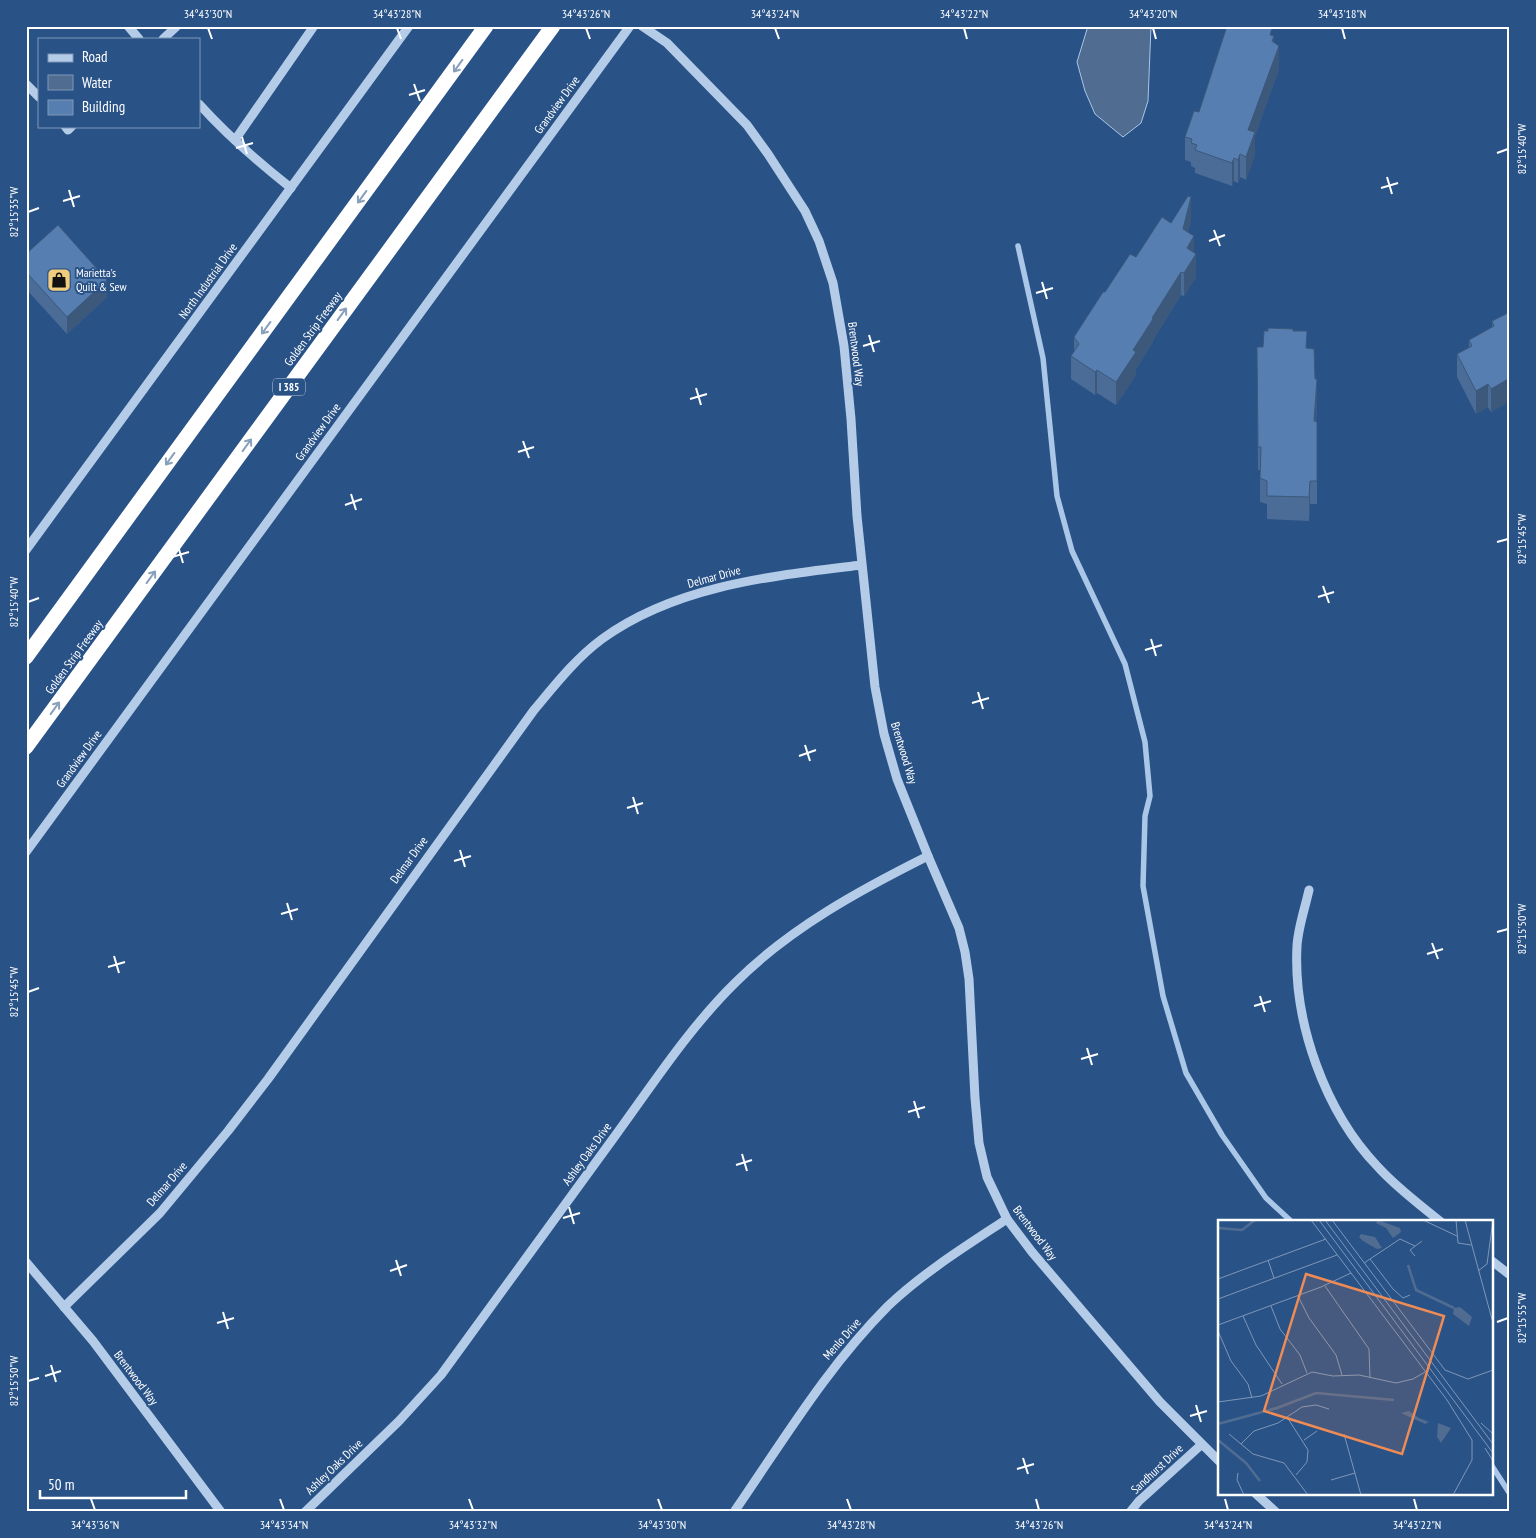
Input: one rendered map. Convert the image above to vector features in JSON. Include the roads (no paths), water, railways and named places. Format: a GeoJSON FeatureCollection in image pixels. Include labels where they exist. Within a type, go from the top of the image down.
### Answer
{"type":"FeatureCollection","features":[{"type":"Feature","properties":{"kind":"highway"},"geometry":{"type":"LineString","coordinates":[[26,657],[486,26]]}},
{"type":"Feature","properties":{"kind":"highway","name":"Golden Strip Freeway"},"geometry":{"type":"LineString","coordinates":[[26,747],[553,26]]}},
{"type":"Feature","properties":{"kind":"street"},"geometry":{"type":"LineString","coordinates":[[128,26],[138,38]]}},
{"type":"Feature","properties":{"kind":"street"},"geometry":{"type":"LineString","coordinates":[[165,38],[177,26]]}},
{"type":"Feature","properties":{"kind":"street"},"geometry":{"type":"LineString","coordinates":[[235,140],[314,26]]}},
{"type":"Feature","properties":{"kind":"street","name":"North Industrial Drive"},"geometry":{"type":"LineString","coordinates":[[26,550],[409,26]]}},
{"type":"Feature","properties":{"kind":"street","name":"Grandview Drive"},"geometry":{"type":"LineString","coordinates":[[26,852],[630,26]]}},
{"type":"Feature","properties":{"kind":"street","name":"Brentwood Way"},"geometry":{"type":"LineString","coordinates":[[642,26],[667,43],[746,125],[768,154],[805,211],[819,241],[833,283],[844,346],[862,565],[875,687],[884,734],[897,779],[959,928],[965,952],[969,979],[975,1098],[980,1143],[987,1177],[1007,1219],[1032,1252],[1160,1402],[1218,1460]]}},
{"type":"Feature","properties":{"kind":"street"},"geometry":{"type":"LineString","coordinates":[[26,84],[38,97]]}},
{"type":"Feature","properties":{"kind":"street"},"geometry":{"type":"LineString","coordinates":[[200,105],[257,161],[291,188]]}},
{"type":"Feature","properties":{"kind":"street","name":"Delmar Drive"},"geometry":{"type":"LineString","coordinates":[[64,1307],[160,1213],[228,1131],[534,710],[578,660],[602,640],[625,625],[652,611],[690,596],[745,582],[862,565]]}},
{"type":"Feature","properties":{"kind":"street","name":"Ashley Oaks Drive"},"geometry":{"type":"LineString","coordinates":[[305,1512],[399,1421],[441,1375],[672,1058],[735,982],[775,948],[824,914],[877,881],[928,856]]}},
{"type":"Feature","properties":{"kind":"street"},"geometry":{"type":"LineString","coordinates":[[1309,890],[1297,944],[1298,995],[1305,1029],[1315,1062],[1330,1097],[1350,1130],[1376,1166],[1404,1193],[1438,1220]]}},
{"type":"Feature","properties":{"kind":"street","name":"Menlo Drive"},"geometry":{"type":"LineString","coordinates":[[734,1512],[830,1372],[853,1344],[889,1306],[929,1270],[1007,1219]]}},
{"type":"Feature","properties":{"kind":"street","name":"Brentwood Way"},"geometry":{"type":"LineString","coordinates":[[26,1262],[93,1341],[221,1512]]}},
{"type":"Feature","properties":{"kind":"street"},"geometry":{"type":"LineString","coordinates":[[1494,1263],[1510,1275]]}},
{"type":"Feature","properties":{"kind":"street","name":"Sandhurst Drive"},"geometry":{"type":"LineString","coordinates":[[1130,1512],[1201,1445]]}},
{"type":"Feature","properties":{"kind":"street"},"geometry":{"type":"LineString","coordinates":[[1258,1496],[1276,1512]]}},
{"type":"Feature","properties":{"kind":"water"},"geometry":{"type":"Polygon","coordinates":[[[1088,26],[1151,26],[1148,101],[1141,123],[1123,137],[1095,114],[1085,91],[1077,62],[1088,26]]]}},
{"type":"Feature","properties":{"kind":"waterway"},"geometry":{"type":"LineString","coordinates":[[1018,246],[1043,358],[1057,496],[1072,551],[1125,664],[1145,742],[1150,796],[1145,816],[1143,886],[1163,996],[1186,1073],[1222,1135],[1266,1198],[1290,1220]]}},
{"type":"Feature","properties":{"kind":"waterway"},"geometry":{"type":"LineString","coordinates":[[1494,1469],[1510,1494]]}},
{"type":"Feature","properties":{"kind":"place","name":"Marietta's Quilt & Sew"},"geometry":{"type":"Point","coordinates":[59,280]}}]}
